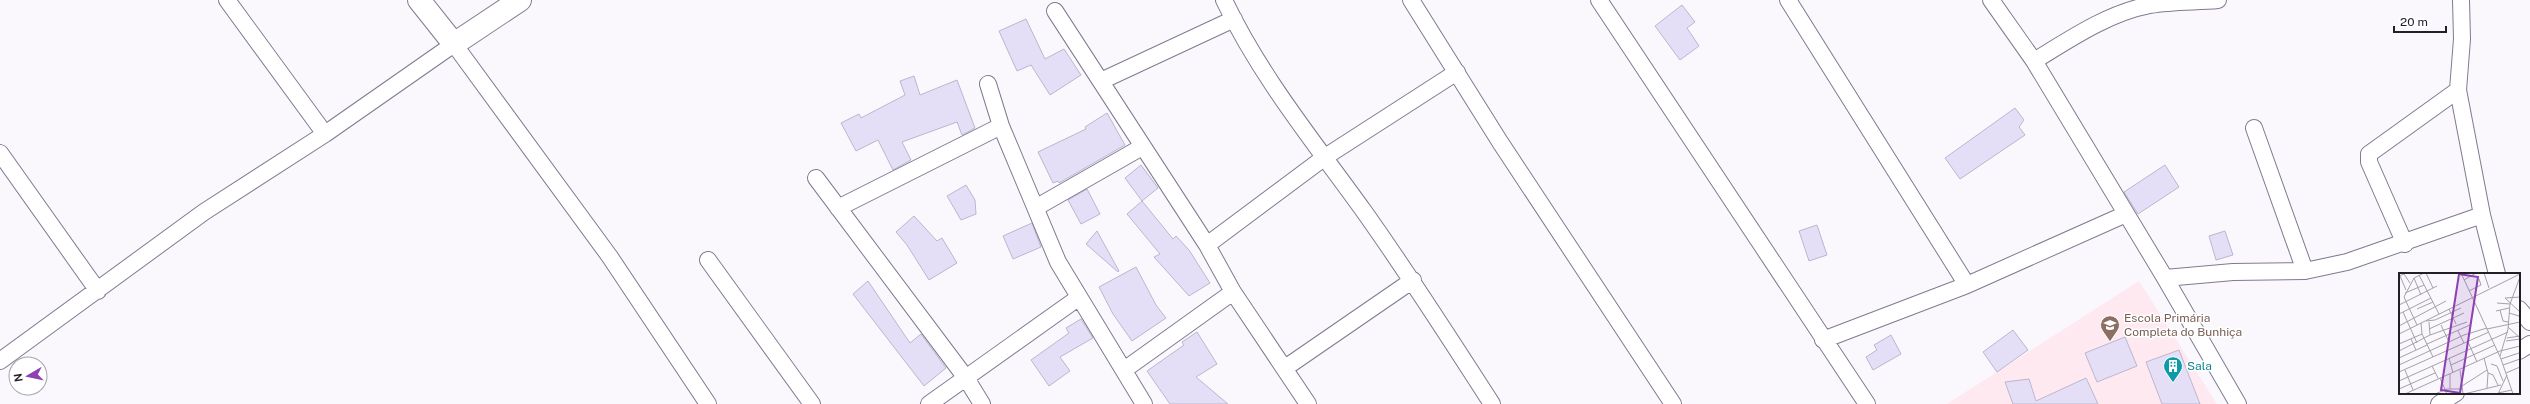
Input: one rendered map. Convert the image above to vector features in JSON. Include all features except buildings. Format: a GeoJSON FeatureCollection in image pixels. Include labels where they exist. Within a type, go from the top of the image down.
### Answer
{"type":"FeatureCollection","features":[{"type":"Feature","properties":{"kind":"street"},"geometry":{"type":"LineString","coordinates":[[227,0],[325,134]]}},
{"type":"Feature","properties":{"kind":"street"},"geometry":{"type":"LineString","coordinates":[[419,0],[454,44],[610,258],[708,404]]}},
{"type":"Feature","properties":{"kind":"street"},"geometry":{"type":"LineString","coordinates":[[0,361],[204,212],[325,134],[520,0]]}},
{"type":"Feature","properties":{"kind":"street"},"geometry":{"type":"LineString","coordinates":[[1224,0],[1289,110],[1413,280],[1486,402]]}},
{"type":"Feature","properties":{"kind":"street"},"geometry":{"type":"LineString","coordinates":[[1599,0],[1823,340],[1867,404]]}},
{"type":"Feature","properties":{"kind":"street"},"geometry":{"type":"LineString","coordinates":[[1788,0],[1967,285]]}},
{"type":"Feature","properties":{"kind":"street"},"geometry":{"type":"LineString","coordinates":[[1991,0],[2034,61],[2165,278],[2238,404]]}},
{"type":"Feature","properties":{"kind":"street"},"geometry":{"type":"LineString","coordinates":[[2034,61],[2092,26],[2123,13],[2150,5],[2218,0]]}},
{"type":"Feature","properties":{"kind":"street"},"geometry":{"type":"LineString","coordinates":[[2461,0],[2462,39],[2458,90],[2482,215],[2497,273]]}},
{"type":"Feature","properties":{"kind":"street"},"geometry":{"type":"LineString","coordinates":[[1414,1],[1500,142],[1673,404]]}},
{"type":"Feature","properties":{"kind":"street"},"geometry":{"type":"LineString","coordinates":[[1055,11],[1142,147],[1208,245],[1232,292],[1308,404]]}},
{"type":"Feature","properties":{"kind":"street"},"geometry":{"type":"LineString","coordinates":[[1101,81],[1234,19]]}},
{"type":"Feature","properties":{"kind":"street"},"geometry":{"type":"LineString","coordinates":[[1208,245],[1324,157],[1457,72]]}},
{"type":"Feature","properties":{"kind":"street"},"geometry":{"type":"LineString","coordinates":[[988,84],[1001,126],[1037,207],[1058,262],[1078,298],[1144,404]]}},
{"type":"Feature","properties":{"kind":"street"},"geometry":{"type":"LineString","coordinates":[[2404,244],[2369,162],[2369,154],[2458,90]]}},
{"type":"Feature","properties":{"kind":"street"},"geometry":{"type":"LineString","coordinates":[[838,208],[1001,126]]}},
{"type":"Feature","properties":{"kind":"street"},"geometry":{"type":"LineString","coordinates":[[2254,128],[2305,271]]}},
{"type":"Feature","properties":{"kind":"street"},"geometry":{"type":"LineString","coordinates":[[1037,207],[1142,147]]}},
{"type":"Feature","properties":{"kind":"street"},"geometry":{"type":"LineString","coordinates":[[0,153],[98,290]]}},
{"type":"Feature","properties":{"kind":"street"},"geometry":{"type":"LineString","coordinates":[[816,178],[966,378],[982,404]]}},
{"type":"Feature","properties":{"kind":"street"},"geometry":{"type":"LineString","coordinates":[[1823,340],[1967,285],[2126,214]]}},
{"type":"Feature","properties":{"kind":"street"},"geometry":{"type":"LineString","coordinates":[[2165,278],[2233,272],[2305,271],[2347,262],[2404,244],[2482,215]]}},
{"type":"Feature","properties":{"kind":"street"},"geometry":{"type":"LineString","coordinates":[[708,260],[812,404]]}},
{"type":"Feature","properties":{"kind":"street"},"geometry":{"type":"LineString","coordinates":[[1285,368],[1413,280]]}},
{"type":"Feature","properties":{"kind":"street"},"geometry":{"type":"LineString","coordinates":[[1124,370],[1232,292]]}},
{"type":"Feature","properties":{"kind":"street"},"geometry":{"type":"LineString","coordinates":[[928,404],[1078,298]]}},
{"type":"Feature","properties":{"kind":"street"},"geometry":{"type":"LineString","coordinates":[[2520,310],[2530,322]]}},
{"type":"Feature","properties":{"kind":"street"},"geometry":{"type":"LineString","coordinates":[[2520,350],[2530,344]]}},
{"type":"Feature","properties":{"kind":"street"},"geometry":{"type":"LineString","coordinates":[[2439,404],[2454,394]]}},
{"type":"Feature","properties":{"kind":"shaded area","name":"Escola Primária Completa do Bunhiça"},"geometry":{"type":"Polygon","coordinates":[[[2139,281],[2217,404],[1947,404],[2139,281]]]}},
{"type":"Feature","properties":{"kind":"place","name":"Escola Primária Completa do Bunhiça"},"geometry":{"type":"Point","coordinates":[2110,342]}},
{"type":"Feature","properties":{"kind":"place","name":"Sala"},"geometry":{"type":"Point","coordinates":[2173,383]}}]}
